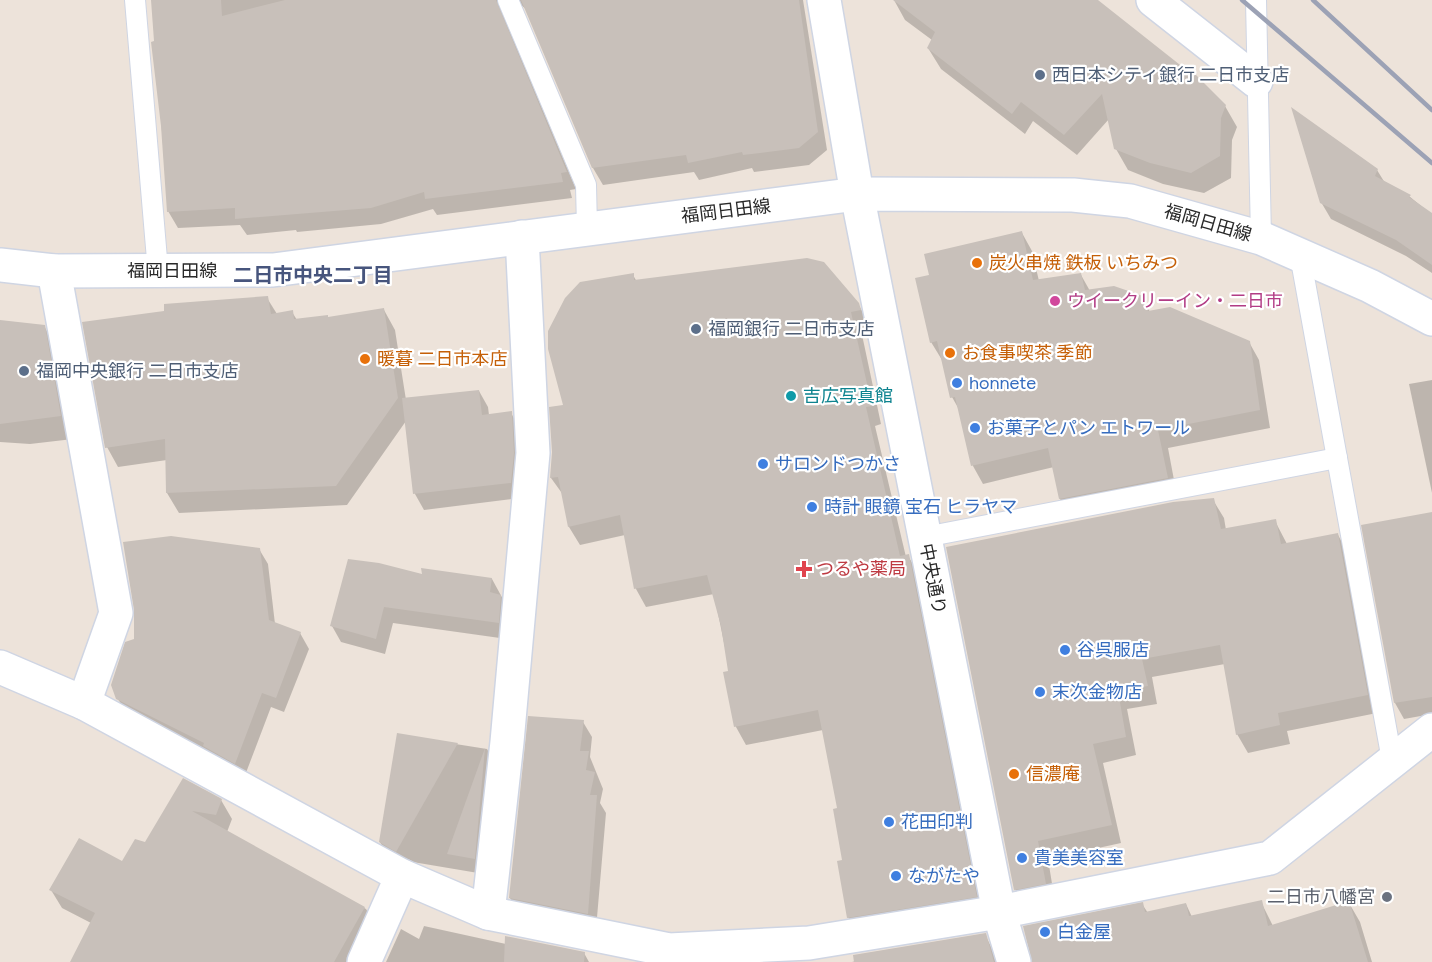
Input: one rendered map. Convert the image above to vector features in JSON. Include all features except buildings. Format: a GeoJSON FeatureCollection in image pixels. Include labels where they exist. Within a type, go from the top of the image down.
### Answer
{"type":"FeatureCollection","features":[{"type":"Feature","properties":{"kind":"street","name":"中央通り"},"geometry":{"type":"LineString","coordinates":[[824,0],[857,194],[999,912],[1014,962]]}},
{"type":"Feature","properties":{"kind":"street"},"geometry":{"type":"LineString","coordinates":[[1153,0],[1256,81]]}},
{"type":"Feature","properties":{"kind":"street","name":"福岡日田線"},"geometry":{"type":"LineString","coordinates":[[0,265],[54,271],[273,270],[857,194],[1073,195],[1130,201],[1261,238],[1370,286],[1432,319]]}},
{"type":"Feature","properties":{"kind":"street"},"geometry":{"type":"LineString","coordinates":[[488,913],[507,742],[533,453],[522,237]]}},
{"type":"Feature","properties":{"kind":"street"},"geometry":{"type":"LineString","coordinates":[[54,271],[116,613],[84,703]]}},
{"type":"Feature","properties":{"kind":"street"},"geometry":{"type":"LineString","coordinates":[[0,667],[84,703],[402,876],[488,913],[669,950],[808,943],[999,912],[1270,858],[1432,730]]}},
{"type":"Feature","properties":{"kind":"street"},"geometry":{"type":"LineString","coordinates":[[364,962],[402,876]]}},
{"type":"Feature","properties":{"kind":"lane"},"geometry":{"type":"LineString","coordinates":[[135,0],[158,271]]}},
{"type":"Feature","properties":{"kind":"lane"},"geometry":{"type":"LineString","coordinates":[[507,0],[586,185],[587,228]]}},
{"type":"Feature","properties":{"kind":"lane"},"geometry":{"type":"LineString","coordinates":[[1256,0],[1261,238]]}},
{"type":"Feature","properties":{"kind":"lane"},"geometry":{"type":"LineString","coordinates":[[1299,255],[1392,760]]}},
{"type":"Feature","properties":{"kind":"lane"},"geometry":{"type":"LineString","coordinates":[[925,537],[1337,458]]}},
{"type":"Feature","properties":{"kind":"railway"},"geometry":{"type":"LineString","coordinates":[[1242,0],[1432,163]]}},
{"type":"Feature","properties":{"kind":"railway"},"geometry":{"type":"LineString","coordinates":[[1313,0],[1432,110]]}},
{"type":"Feature","properties":{"kind":"place","name":"西日本シティ銀行 二日市支店"},"geometry":{"type":"Point","coordinates":[1040,75]}},
{"type":"Feature","properties":{"kind":"place","name":"炭火串焼 鉄板 いちみつ"},"geometry":{"type":"Point","coordinates":[977,263]}},
{"type":"Feature","properties":{"kind":"place","name":"ウイークリーイン・二日市"},"geometry":{"type":"Point","coordinates":[1055,301]}},
{"type":"Feature","properties":{"kind":"place","name":"福岡銀行 二日市支店"},"geometry":{"type":"Point","coordinates":[696,329]}},
{"type":"Feature","properties":{"kind":"place","name":"お食事喫茶 季節"},"geometry":{"type":"Point","coordinates":[950,353]}},
{"type":"Feature","properties":{"kind":"place","name":"暖暮 二日市本店"},"geometry":{"type":"Point","coordinates":[365,359]}},
{"type":"Feature","properties":{"kind":"place","name":"福岡中央銀行 二日市支店"},"geometry":{"type":"Point","coordinates":[24,371]}},
{"type":"Feature","properties":{"kind":"place","name":"honnete"},"geometry":{"type":"Point","coordinates":[957,383]}},
{"type":"Feature","properties":{"kind":"place","name":"吉広写真館"},"geometry":{"type":"Point","coordinates":[791,396]}},
{"type":"Feature","properties":{"kind":"place","name":"お菓子とパン エトワール"},"geometry":{"type":"Point","coordinates":[975,428]}},
{"type":"Feature","properties":{"kind":"place","name":"サロンドつかさ"},"geometry":{"type":"Point","coordinates":[763,464]}},
{"type":"Feature","properties":{"kind":"place","name":"時計 眼鏡 宝石 ヒラヤマ"},"geometry":{"type":"Point","coordinates":[812,507]}},
{"type":"Feature","properties":{"kind":"place","name":"つるや薬局"},"geometry":{"type":"Point","coordinates":[804,569]}},
{"type":"Feature","properties":{"kind":"place","name":"谷呉服店"},"geometry":{"type":"Point","coordinates":[1065,650]}},
{"type":"Feature","properties":{"kind":"place","name":"末次金物店"},"geometry":{"type":"Point","coordinates":[1040,692]}},
{"type":"Feature","properties":{"kind":"place","name":"信濃庵"},"geometry":{"type":"Point","coordinates":[1014,774]}},
{"type":"Feature","properties":{"kind":"place","name":"花田印判"},"geometry":{"type":"Point","coordinates":[889,822]}},
{"type":"Feature","properties":{"kind":"place","name":"貴美美容室"},"geometry":{"type":"Point","coordinates":[1022,858]}},
{"type":"Feature","properties":{"kind":"place","name":"ながたや"},"geometry":{"type":"Point","coordinates":[896,876]}},
{"type":"Feature","properties":{"kind":"place","name":"二日市八幡宮"},"geometry":{"type":"Point","coordinates":[1387,897]}},
{"type":"Feature","properties":{"kind":"place","name":"白金屋"},"geometry":{"type":"Point","coordinates":[1045,932]}},
{"type":"Feature","properties":{"kind":"district","name":"二日市中央二丁目"},"geometry":{"type":"Point","coordinates":[313,275]}}]}
